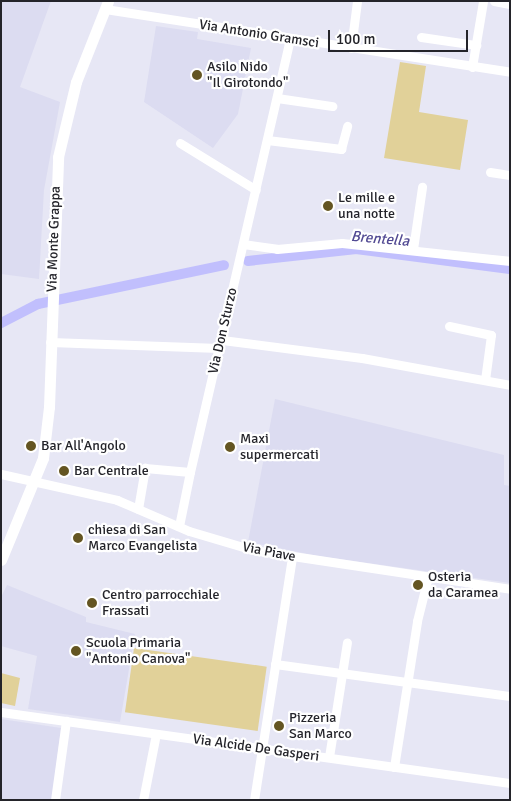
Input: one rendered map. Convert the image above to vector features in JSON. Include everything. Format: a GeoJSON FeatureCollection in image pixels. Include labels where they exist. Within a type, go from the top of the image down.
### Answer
{"type":"FeatureCollection","features":[{"type":"Feature","properties":{"kind":"main road","name":"Via Monte Grappa"},"geometry":{"type":"LineString","coordinates":[[1,560],[36,483],[47,436],[52,292],[61,140],[76,82],[107,5]]}},
{"type":"Feature","properties":{"kind":"street"},"geometry":{"type":"LineString","coordinates":[[351,48],[357,1]]}},
{"type":"Feature","properties":{"kind":"street"},"geometry":{"type":"LineString","coordinates":[[472,67],[483,1]]}},
{"type":"Feature","properties":{"kind":"street"},"geometry":{"type":"LineString","coordinates":[[494,1],[510,4]]}},
{"type":"Feature","properties":{"kind":"street","name":"Via Antonio Gramsci"},"geometry":{"type":"LineString","coordinates":[[107,5],[290,40],[510,72]]}},
{"type":"Feature","properties":{"kind":"street"},"geometry":{"type":"LineString","coordinates":[[421,36],[476,45]]}},
{"type":"Feature","properties":{"kind":"street","name":"Via Don Sturzo"},"geometry":{"type":"LineString","coordinates":[[178,526],[290,40]]}},
{"type":"Feature","properties":{"kind":"street"},"geometry":{"type":"LineString","coordinates":[[277,98],[332,106]]}},
{"type":"Feature","properties":{"kind":"street"},"geometry":{"type":"LineString","coordinates":[[267,140],[341,149],[347,126]]}},
{"type":"Feature","properties":{"kind":"street"},"geometry":{"type":"LineString","coordinates":[[180,143],[256,190]]}},
{"type":"Feature","properties":{"kind":"street"},"geometry":{"type":"LineString","coordinates":[[490,172],[510,175]]}},
{"type":"Feature","properties":{"kind":"street"},"geometry":{"type":"LineString","coordinates":[[413,249],[422,187]]}},
{"type":"Feature","properties":{"kind":"street"},"geometry":{"type":"LineString","coordinates":[[243,244],[277,249],[342,243],[413,249],[510,261]]}},
{"type":"Feature","properties":{"kind":"street"},"geometry":{"type":"LineString","coordinates":[[450,326],[491,335],[485,380]]}},
{"type":"Feature","properties":{"kind":"street"},"geometry":{"type":"LineString","coordinates":[[50,342],[220,344],[362,358],[510,385]]}},
{"type":"Feature","properties":{"kind":"street"},"geometry":{"type":"LineString","coordinates":[[138,509],[145,468],[190,472]]}},
{"type":"Feature","properties":{"kind":"street","name":"Via Piave"},"geometry":{"type":"LineString","coordinates":[[1,474],[117,500],[220,542],[292,557],[510,589]]}},
{"type":"Feature","properties":{"kind":"street"},"geometry":{"type":"LineString","coordinates":[[254,800],[292,557]]}},
{"type":"Feature","properties":{"kind":"street"},"geometry":{"type":"LineString","coordinates":[[394,767],[407,684],[428,576]]}},
{"type":"Feature","properties":{"kind":"street"},"geometry":{"type":"LineString","coordinates":[[329,757],[347,642]]}},
{"type":"Feature","properties":{"kind":"street"},"geometry":{"type":"LineString","coordinates":[[275,664],[407,684],[510,696]]}},
{"type":"Feature","properties":{"kind":"street","name":"Via Alcide De Gasperi"},"geometry":{"type":"LineString","coordinates":[[1,712],[510,783]]}},
{"type":"Feature","properties":{"kind":"street"},"geometry":{"type":"LineString","coordinates":[[55,800],[66,721]]}},
{"type":"Feature","properties":{"kind":"street"},"geometry":{"type":"LineString","coordinates":[[143,800],[156,734]]}},
{"type":"Feature","properties":{"kind":"shaded area"},"geometry":{"type":"Polygon","coordinates":[[[1,1],[51,1],[20,87],[60,102],[44,190],[39,279],[1,274],[1,1]]]}},
{"type":"Feature","properties":{"kind":"shaded area","name":"Asilo Nido \"Il Girotondo\""},"geometry":{"type":"Polygon","coordinates":[[[156,26],[198,32],[197,39],[251,48],[238,114],[213,148],[144,102],[156,26]]]}},
{"type":"Feature","properties":{"kind":"shaded area"},"geometry":{"type":"Polygon","coordinates":[[[400,62],[426,66],[419,112],[468,120],[460,170],[384,158],[400,62]]]}},
{"type":"Feature","properties":{"kind":"shaded area"},"geometry":{"type":"Polygon","coordinates":[[[275,399],[504,455],[504,485],[510,486],[510,583],[318,556],[248,542],[275,399]]]}},
{"type":"Feature","properties":{"kind":"shaded area","name":"Scuola Primaria \"Antonio Canova\""},"geometry":{"type":"Polygon","coordinates":[[[7,585],[86,617],[86,622],[135,634],[120,722],[28,709],[37,656],[1,646],[1,597],[7,585]]]}},
{"type":"Feature","properties":{"kind":"shaded area"},"geometry":{"type":"Polygon","coordinates":[[[134,648],[267,667],[258,731],[125,712],[134,648]]]}},
{"type":"Feature","properties":{"kind":"shaded area"},"geometry":{"type":"Polygon","coordinates":[[[1,673],[20,678],[15,706],[1,703],[1,673]]]}},
{"type":"Feature","properties":{"kind":"shaded area"},"geometry":{"type":"Polygon","coordinates":[[[1,719],[61,728],[52,800],[1,800],[1,719]]]}},
{"type":"Feature","properties":{"kind":"waterway","name":"Brentella"},"geometry":{"type":"LineString","coordinates":[[248,261],[356,249],[510,269]]}},
{"type":"Feature","properties":{"kind":"waterway","name":"Brentella"},"geometry":{"type":"LineString","coordinates":[[1,323],[38,304],[224,265]]}},
{"type":"Feature","properties":{"kind":"place","name":"Asilo Nido \"Il Girotondo\""},"geometry":{"type":"Point","coordinates":[197,75]}},
{"type":"Feature","properties":{"kind":"place","name":"Le mille e una notte"},"geometry":{"type":"Point","coordinates":[328,206]}},
{"type":"Feature","properties":{"kind":"place","name":"Bar All'Angolo"},"geometry":{"type":"Point","coordinates":[31,446]}},
{"type":"Feature","properties":{"kind":"place","name":"Maxi supermercati"},"geometry":{"type":"Point","coordinates":[230,447]}},
{"type":"Feature","properties":{"kind":"place","name":"Bar Centrale"},"geometry":{"type":"Point","coordinates":[64,471]}},
{"type":"Feature","properties":{"kind":"place","name":"chiesa di San Marco Evangelista"},"geometry":{"type":"Point","coordinates":[78,538]}},
{"type":"Feature","properties":{"kind":"place","name":"Osteria da Caramea"},"geometry":{"type":"Point","coordinates":[418,585]}},
{"type":"Feature","properties":{"kind":"place","name":"Centro parrocchiale Frassati"},"geometry":{"type":"Point","coordinates":[92,603]}},
{"type":"Feature","properties":{"kind":"place","name":"Scuola Primaria \"Antonio Canova\""},"geometry":{"type":"Point","coordinates":[76,651]}},
{"type":"Feature","properties":{"kind":"place","name":"Pizzeria San Marco"},"geometry":{"type":"Point","coordinates":[279,726]}}]}
